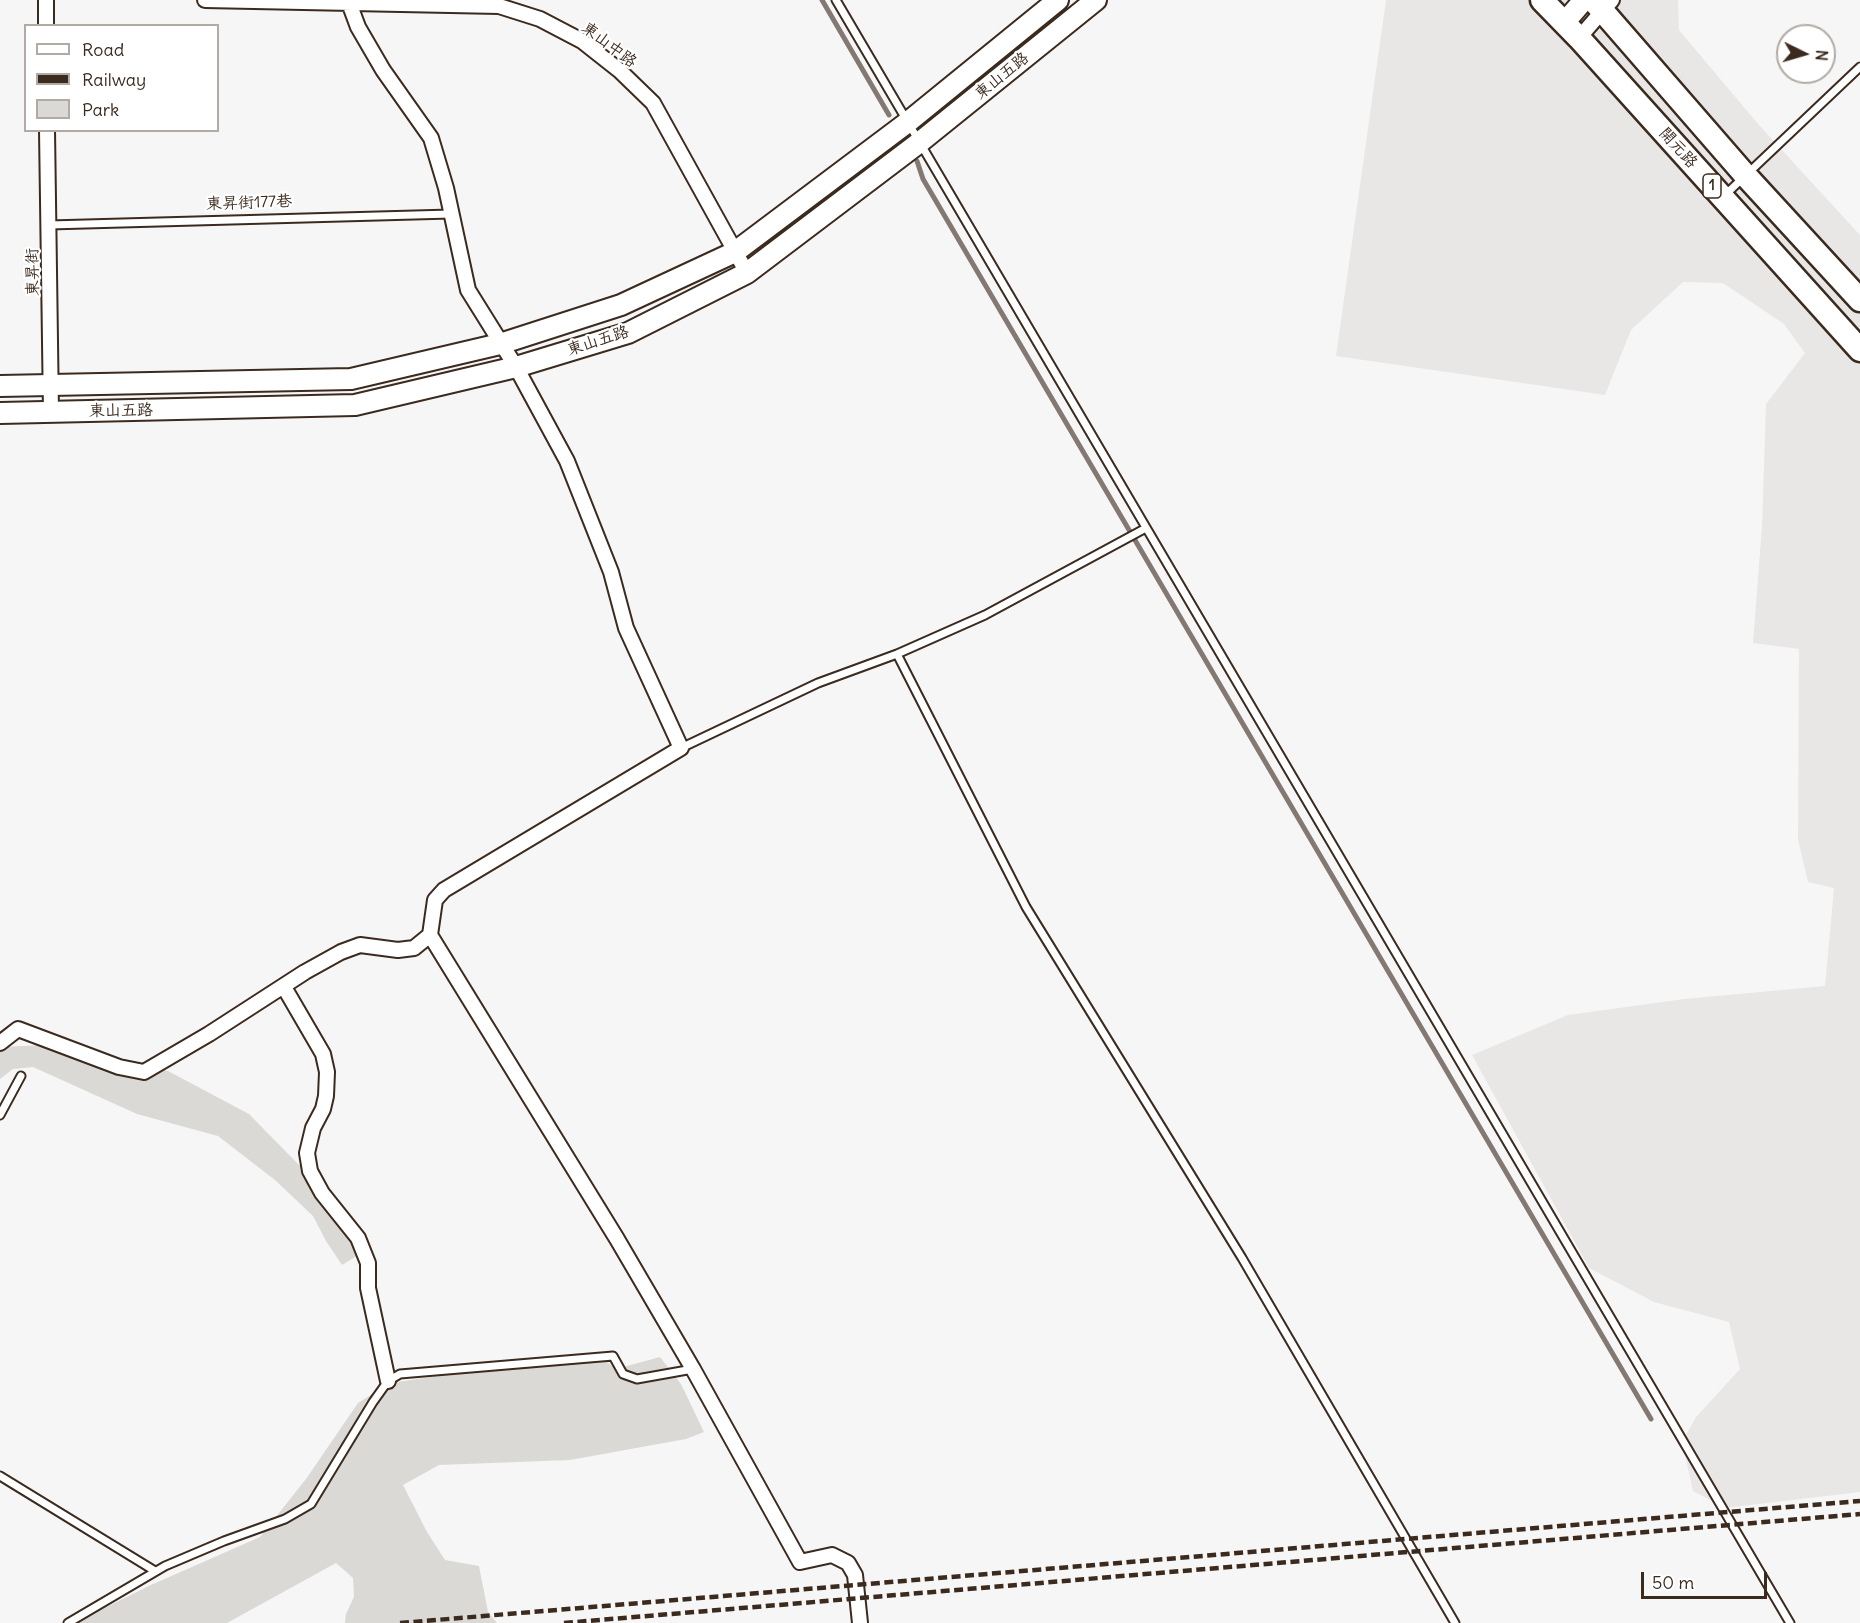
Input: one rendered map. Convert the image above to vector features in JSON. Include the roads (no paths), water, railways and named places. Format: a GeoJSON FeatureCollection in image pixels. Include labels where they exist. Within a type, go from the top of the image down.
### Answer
{"type":"FeatureCollection","features":[{"type":"Feature","properties":{"kind":"main road","name":"開元路"},"geometry":{"type":"LineString","coordinates":[[1548,2],[1571,31],[1860,350]]}},
{"type":"Feature","properties":{"kind":"main road","name":"開元路"},"geometry":{"type":"LineString","coordinates":[[1598,3],[1746,176],[1860,300]]}},
{"type":"Feature","properties":{"kind":"street"},"geometry":{"type":"LineString","coordinates":[[45,0],[46,24]]}},
{"type":"Feature","properties":{"kind":"street","name":"東山中路"},"geometry":{"type":"LineString","coordinates":[[205,0],[435,2],[499,6],[540,19],[582,41],[620,71],[653,103],[747,273]]}},
{"type":"Feature","properties":{"kind":"street","name":"東山五路"},"geometry":{"type":"LineString","coordinates":[[0,386],[351,380],[500,344],[621,305],[735,252],[908,122],[1058,0]]}},
{"type":"Feature","properties":{"kind":"street","name":"東山五路"},"geometry":{"type":"LineString","coordinates":[[0,413],[356,405],[516,367],[628,333],[747,273],[920,142],[1096,0]]}},
{"type":"Feature","properties":{"kind":"street"},"geometry":{"type":"LineString","coordinates":[[0,1043],[18,1029],[119,1067],[144,1072],[341,952],[360,945],[398,950],[414,948],[430,935],[435,900],[444,890],[681,748],[626,628],[611,572],[567,461],[516,367],[468,290],[446,188],[431,138],[382,70],[358,27],[349,2]]}},
{"type":"Feature","properties":{"kind":"street"},"geometry":{"type":"LineString","coordinates":[[1571,31],[1598,3]]}},
{"type":"Feature","properties":{"kind":"street","name":"東昇街"},"geometry":{"type":"LineString","coordinates":[[47,132],[51,412]]}},
{"type":"Feature","properties":{"kind":"street"},"geometry":{"type":"LineString","coordinates":[[430,935],[617,1239],[693,1369],[800,1562],[832,1555],[848,1563],[855,1575],[860,1623]]}},
{"type":"Feature","properties":{"kind":"street"},"geometry":{"type":"LineString","coordinates":[[284,987],[323,1054],[327,1072],[323,1109],[313,1128],[307,1153],[310,1171],[322,1193],[358,1238],[368,1263],[368,1288],[388,1381]]}},
{"type":"Feature","properties":{"kind":"lane"},"geometry":{"type":"LineString","coordinates":[[836,0],[1790,1623]]}},
{"type":"Feature","properties":{"kind":"lane"},"geometry":{"type":"LineString","coordinates":[[1723,198],[1860,66]]}},
{"type":"Feature","properties":{"kind":"lane","name":"東昇街177巷"},"geometry":{"type":"LineString","coordinates":[[49,225],[451,214]]}},
{"type":"Feature","properties":{"kind":"lane"},"geometry":{"type":"LineString","coordinates":[[681,748],[818,683],[897,654],[985,615],[1146,528]]}},
{"type":"Feature","properties":{"kind":"lane"},"geometry":{"type":"LineString","coordinates":[[897,654],[1026,907],[1242,1258],[1455,1623]]}},
{"type":"Feature","properties":{"kind":"lane"},"geometry":{"type":"LineString","coordinates":[[0,1115],[21,1076]]}},
{"type":"Feature","properties":{"kind":"lane"},"geometry":{"type":"LineString","coordinates":[[68,1623],[155,1571],[224,1541],[285,1519],[311,1504],[373,1402],[388,1381],[400,1374],[613,1356],[623,1374],[637,1379],[693,1369]]}},
{"type":"Feature","properties":{"kind":"lane"},"geometry":{"type":"LineString","coordinates":[[0,1476],[155,1571]]}},
{"type":"Feature","properties":{"kind":"waterway"},"geometry":{"type":"LineString","coordinates":[[822,0],[889,115]]}},
{"type":"Feature","properties":{"kind":"waterway"},"geometry":{"type":"LineString","coordinates":[[917,161],[923,179],[1651,1419]]}},
{"type":"Feature","properties":{"kind":"railway"},"geometry":{"type":"LineString","coordinates":[[400,1623],[1860,1501]]}},
{"type":"Feature","properties":{"kind":"railway"},"geometry":{"type":"LineString","coordinates":[[564,1623],[1860,1514]]}}]}
